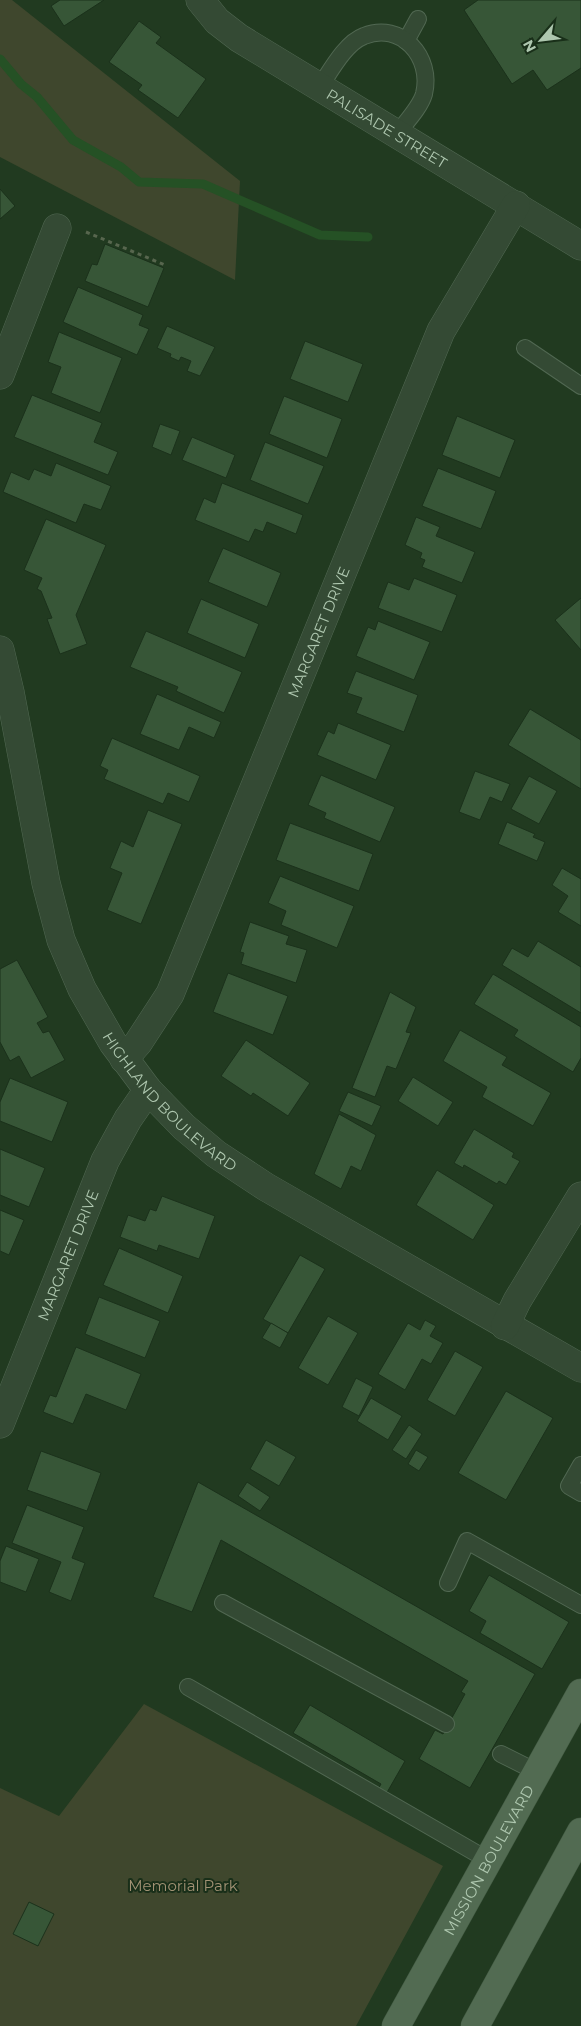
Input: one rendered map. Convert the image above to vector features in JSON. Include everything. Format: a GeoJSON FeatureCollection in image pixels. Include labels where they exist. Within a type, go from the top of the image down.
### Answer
{"type":"FeatureCollection","features":[{"type":"Feature","properties":{"kind":"main road","name":"MISSION BOULEVARD"},"geometry":{"type":"LineString","coordinates":[[396,2026],[581,1693]]}},
{"type":"Feature","properties":{"kind":"main road"},"geometry":{"type":"LineString","coordinates":[[474,2026],[581,1832]]}},
{"type":"Feature","properties":{"kind":"street","name":"PALISADE STREET"},"geometry":{"type":"LineString","coordinates":[[200,0],[217,21],[239,38],[581,246]]}},
{"type":"Feature","properties":{"kind":"street","name":"MARGARET DRIVE"},"geometry":{"type":"LineString","coordinates":[[124,1059],[138,1043],[170,994],[441,331],[516,206]]}},
{"type":"Feature","properties":{"kind":"street"},"geometry":{"type":"LineString","coordinates":[[0,375],[57,228]]}},
{"type":"Feature","properties":{"kind":"street","name":"HIGHLAND BOULEVARD"},"geometry":{"type":"LineString","coordinates":[[0,650],[10,692],[46,883],[61,940],[82,990],[124,1059],[148,1090],[184,1127],[216,1154],[266,1187],[506,1326],[580,1365]]}},
{"type":"Feature","properties":{"kind":"street","name":"MARGARET DRIVE"},"geometry":{"type":"LineString","coordinates":[[0,1424],[106,1161],[128,1118],[148,1090]]}},
{"type":"Feature","properties":{"kind":"street"},"geometry":{"type":"LineString","coordinates":[[506,1326],[517,1301],[580,1201]]}},
{"type":"Feature","properties":{"kind":"lane"},"geometry":{"type":"LineString","coordinates":[[406,41],[418,19]]}},
{"type":"Feature","properties":{"kind":"lane"},"geometry":{"type":"LineString","coordinates":[[319,88],[348,46],[363,36],[381,33],[398,36],[413,47],[423,62],[427,79],[423,97],[396,135]]}},
{"type":"Feature","properties":{"kind":"lane"},"geometry":{"type":"LineString","coordinates":[[525,348],[581,386]]}},
{"type":"Feature","properties":{"kind":"lane"},"geometry":{"type":"LineString","coordinates":[[581,1465],[568,1486],[581,1493]]}},
{"type":"Feature","properties":{"kind":"lane"},"geometry":{"type":"LineString","coordinates":[[448,1582],[467,1541],[581,1605]]}},
{"type":"Feature","properties":{"kind":"lane"},"geometry":{"type":"LineString","coordinates":[[223,1603],[446,1724]]}},
{"type":"Feature","properties":{"kind":"lane"},"geometry":{"type":"LineString","coordinates":[[188,1688],[488,1860]]}},
{"type":"Feature","properties":{"kind":"lane"},"geometry":{"type":"LineString","coordinates":[[501,1754],[537,1772]]}},
{"type":"Feature","properties":{"kind":"path"},"geometry":{"type":"LineString","coordinates":[[84,230],[165,266]]}},
{"type":"Feature","properties":{"kind":"green space"},"geometry":{"type":"Polygon","coordinates":[[[0,0],[12,0],[240,181],[235,280],[0,157],[0,0]]]}},
{"type":"Feature","properties":{"kind":"green space","name":"Memorial Park"},"geometry":{"type":"Polygon","coordinates":[[[144,1704],[443,1866],[356,2026],[0,2026],[0,1788],[59,1816],[144,1704]]]}},
{"type":"Feature","properties":{"kind":"building"},"geometry":{"type":"Polygon","coordinates":[[[60,0],[104,0],[64,26],[51,6],[60,0]]]}},
{"type":"Feature","properties":{"kind":"building"},"geometry":{"type":"Polygon","coordinates":[[[478,0],[581,0],[581,68],[547,90],[533,70],[512,84],[464,10],[478,0]]]}},
{"type":"Feature","properties":{"kind":"building"},"geometry":{"type":"Polygon","coordinates":[[[139,21],[161,37],[156,43],[206,79],[178,118],[138,90],[142,85],[109,62],[139,21]]]}},
{"type":"Feature","properties":{"kind":"building"},"geometry":{"type":"Polygon","coordinates":[[[0,189],[15,206],[0,219],[0,189]]]}},
{"type":"Feature","properties":{"kind":"building"},"geometry":{"type":"Polygon","coordinates":[[[105,244],[164,268],[148,307],[85,281],[92,264],[97,265],[105,244]]]}},
{"type":"Feature","properties":{"kind":"building"},"geometry":{"type":"Polygon","coordinates":[[[78,287],[143,315],[139,325],[149,329],[137,355],[63,322],[78,287]]]}},
{"type":"Feature","properties":{"kind":"building"},"geometry":{"type":"Polygon","coordinates":[[[167,326],[215,347],[200,376],[187,371],[191,361],[181,357],[179,361],[170,357],[171,354],[157,348],[167,326]]]}},
{"type":"Feature","properties":{"kind":"building"},"geometry":{"type":"Polygon","coordinates":[[[59,332],[122,358],[100,413],[51,393],[61,367],[48,362],[59,332]]]}},
{"type":"Feature","properties":{"kind":"building"},"geometry":{"type":"Polygon","coordinates":[[[305,341],[363,364],[348,402],[290,379],[305,341]]]}},
{"type":"Feature","properties":{"kind":"building"},"geometry":{"type":"Polygon","coordinates":[[[32,395],[102,423],[94,442],[118,452],[108,475],[14,437],[32,395]]]}},
{"type":"Feature","properties":{"kind":"building"},"geometry":{"type":"Polygon","coordinates":[[[284,396],[342,419],[327,458],[269,434],[284,396]]]}},
{"type":"Feature","properties":{"kind":"building"},"geometry":{"type":"Polygon","coordinates":[[[457,416],[515,440],[500,478],[442,455],[457,416]]]}},
{"type":"Feature","properties":{"kind":"building"},"geometry":{"type":"Polygon","coordinates":[[[160,424],[180,431],[171,455],[152,447],[160,424]]]}},
{"type":"Feature","properties":{"kind":"building"},"geometry":{"type":"Polygon","coordinates":[[[192,437],[235,455],[226,478],[182,460],[192,437]]]}},
{"type":"Feature","properties":{"kind":"building"},"geometry":{"type":"Polygon","coordinates":[[[265,442],[324,466],[308,504],[250,480],[265,442]]]}},
{"type":"Feature","properties":{"kind":"building"},"geometry":{"type":"Polygon","coordinates":[[[56,463],[111,486],[101,510],[84,504],[76,523],[3,492],[11,472],[29,480],[34,469],[51,476],[56,463]]]}},
{"type":"Feature","properties":{"kind":"building"},"geometry":{"type":"Polygon","coordinates":[[[438,468],[496,491],[481,529],[422,506],[438,468]]]}},
{"type":"Feature","properties":{"kind":"building"},"geometry":{"type":"Polygon","coordinates":[[[222,483],[303,515],[296,534],[267,522],[263,532],[255,529],[249,542],[195,520],[204,498],[215,503],[222,483]]]}},
{"type":"Feature","properties":{"kind":"building"},"geometry":{"type":"Polygon","coordinates":[[[416,517],[440,527],[436,536],[475,552],[462,583],[422,567],[425,560],[420,558],[422,553],[405,545],[416,517]]]}},
{"type":"Feature","properties":{"kind":"building"},"geometry":{"type":"Polygon","coordinates":[[[46,519],[106,545],[76,615],[87,644],[60,654],[47,619],[52,618],[41,591],[37,589],[42,578],[24,570],[46,519]]]}},
{"type":"Feature","properties":{"kind":"building"},"geometry":{"type":"Polygon","coordinates":[[[223,548],[281,573],[267,607],[208,582],[223,548]]]}},
{"type":"Feature","properties":{"kind":"building"},"geometry":{"type":"Polygon","coordinates":[[[414,578],[457,595],[442,632],[378,608],[388,582],[409,590],[414,578]]]}},
{"type":"Feature","properties":{"kind":"building"},"geometry":{"type":"Polygon","coordinates":[[[581,598],[581,650],[555,620],[581,598]]]}},
{"type":"Feature","properties":{"kind":"building"},"geometry":{"type":"Polygon","coordinates":[[[201,599],[259,624],[245,658],[187,633],[201,599]]]}},
{"type":"Feature","properties":{"kind":"building"},"geometry":{"type":"Polygon","coordinates":[[[378,621],[430,642],[414,680],[356,656],[368,627],[375,630],[378,621]]]}},
{"type":"Feature","properties":{"kind":"building"},"geometry":{"type":"Polygon","coordinates":[[[146,631],[242,672],[224,713],[176,691],[178,687],[130,667],[146,631]]]}},
{"type":"Feature","properties":{"kind":"building"},"geometry":{"type":"Polygon","coordinates":[[[356,671],[418,695],[404,732],[356,713],[362,698],[347,693],[356,671]]]}},
{"type":"Feature","properties":{"kind":"building"},"geometry":{"type":"Polygon","coordinates":[[[157,694],[221,722],[214,738],[189,727],[179,750],[140,734],[157,694]]]}},
{"type":"Feature","properties":{"kind":"building"},"geometry":{"type":"Polygon","coordinates":[[[530,709],[581,740],[581,789],[508,745],[530,709]]]}},
{"type":"Feature","properties":{"kind":"building"},"geometry":{"type":"Polygon","coordinates":[[[338,723],[391,745],[376,780],[317,755],[328,731],[334,734],[338,723]]]}},
{"type":"Feature","properties":{"kind":"building"},"geometry":{"type":"Polygon","coordinates":[[[112,738],[200,776],[189,802],[168,793],[163,804],[104,779],[108,770],[100,766],[112,738]]]}},
{"type":"Feature","properties":{"kind":"building"},"geometry":{"type":"Polygon","coordinates":[[[475,771],[510,784],[502,802],[490,797],[480,820],[459,812],[475,771]]]}},
{"type":"Feature","properties":{"kind":"building"},"geometry":{"type":"Polygon","coordinates":[[[321,775],[395,807],[380,842],[324,818],[326,813],[308,805],[321,775]]]}},
{"type":"Feature","properties":{"kind":"building"},"geometry":{"type":"Polygon","coordinates":[[[529,776],[557,791],[539,824],[511,809],[529,776]]]}},
{"type":"Feature","properties":{"kind":"building"},"geometry":{"type":"Polygon","coordinates":[[[148,810],[182,824],[141,924],[107,910],[122,873],[110,868],[121,841],[133,847],[148,810]]]}},
{"type":"Feature","properties":{"kind":"building"},"geometry":{"type":"Polygon","coordinates":[[[507,822],[535,834],[533,837],[545,842],[537,861],[498,844],[507,822]]]}},
{"type":"Feature","properties":{"kind":"building"},"geometry":{"type":"Polygon","coordinates":[[[290,823],[373,854],[359,891],[276,860],[290,823]]]}},
{"type":"Feature","properties":{"kind":"building"},"geometry":{"type":"Polygon","coordinates":[[[562,868],[581,879],[581,926],[558,912],[568,896],[552,885],[562,868]]]}},
{"type":"Feature","properties":{"kind":"building"},"geometry":{"type":"Polygon","coordinates":[[[280,876],[354,906],[337,948],[281,925],[286,911],[268,903],[280,876]]]}},
{"type":"Feature","properties":{"kind":"building"},"geometry":{"type":"Polygon","coordinates":[[[250,922],[289,936],[286,944],[307,950],[296,983],[241,964],[244,953],[240,952],[250,922]]]}},
{"type":"Feature","properties":{"kind":"building"},"geometry":{"type":"Polygon","coordinates":[[[538,941],[581,967],[581,1013],[502,965],[512,948],[528,957],[538,941]]]}},
{"type":"Feature","properties":{"kind":"building"},"geometry":{"type":"Polygon","coordinates":[[[17,960],[48,1017],[37,1023],[43,1033],[49,1031],[65,1060],[31,1078],[19,1056],[10,1061],[0,1042],[0,969],[17,960]]]}},
{"type":"Feature","properties":{"kind":"building"},"geometry":{"type":"Polygon","coordinates":[[[228,973],[288,996],[273,1035],[213,1012],[228,973]]]}},
{"type":"Feature","properties":{"kind":"building"},"geometry":{"type":"Polygon","coordinates":[[[493,974],[581,1027],[581,1058],[573,1072],[514,1036],[518,1030],[474,1004],[493,974]]]}},
{"type":"Feature","properties":{"kind":"building"},"geometry":{"type":"Polygon","coordinates":[[[390,992],[416,1007],[406,1032],[411,1033],[396,1069],[387,1066],[375,1097],[352,1088],[390,992]]]}},
{"type":"Feature","properties":{"kind":"building"},"geometry":{"type":"Polygon","coordinates":[[[460,1030],[507,1057],[502,1065],[551,1093],[533,1126],[482,1097],[487,1087],[443,1061],[460,1030]]]}},
{"type":"Feature","properties":{"kind":"building"},"geometry":{"type":"Polygon","coordinates":[[[246,1040],[310,1083],[288,1116],[253,1093],[251,1096],[221,1076],[246,1040]]]}},
{"type":"Feature","properties":{"kind":"building"},"geometry":{"type":"Polygon","coordinates":[[[413,1077],[453,1102],[438,1126],[398,1101],[413,1077]]]}},
{"type":"Feature","properties":{"kind":"building"},"geometry":{"type":"Polygon","coordinates":[[[10,1078],[68,1102],[52,1142],[0,1121],[0,1102],[10,1078]]]}},
{"type":"Feature","properties":{"kind":"building"},"geometry":{"type":"Polygon","coordinates":[[[348,1092],[381,1106],[372,1126],[339,1111],[348,1092]]]}},
{"type":"Feature","properties":{"kind":"building"},"geometry":{"type":"Polygon","coordinates":[[[339,1114],[376,1135],[361,1171],[351,1166],[341,1189],[314,1174],[339,1114]]]}},
{"type":"Feature","properties":{"kind":"building"},"geometry":{"type":"Polygon","coordinates":[[[474,1129],[514,1153],[512,1157],[520,1161],[506,1185],[499,1181],[497,1184],[464,1165],[463,1168],[454,1163],[474,1129]]]}},
{"type":"Feature","properties":{"kind":"building"},"geometry":{"type":"Polygon","coordinates":[[[0,1149],[45,1168],[29,1207],[0,1195],[0,1149]]]}},
{"type":"Feature","properties":{"kind":"building"},"geometry":{"type":"Polygon","coordinates":[[[437,1170],[494,1205],[473,1240],[416,1205],[437,1170]]]}},
{"type":"Feature","properties":{"kind":"building"},"geometry":{"type":"Polygon","coordinates":[[[162,1196],[215,1216],[199,1259],[159,1245],[157,1251],[120,1237],[128,1215],[145,1221],[150,1209],[156,1211],[162,1196]]]}},
{"type":"Feature","properties":{"kind":"building"},"geometry":{"type":"Polygon","coordinates":[[[0,1210],[24,1220],[9,1255],[0,1251],[0,1210]]]}},
{"type":"Feature","properties":{"kind":"building"},"geometry":{"type":"Polygon","coordinates":[[[119,1248],[183,1276],[168,1313],[103,1285],[119,1248]]]}},
{"type":"Feature","properties":{"kind":"building"},"geometry":{"type":"Polygon","coordinates":[[[300,1255],[325,1269],[288,1333],[263,1319],[300,1255]]]}},
{"type":"Feature","properties":{"kind":"building"},"geometry":{"type":"Polygon","coordinates":[[[99,1297],[160,1321],[145,1358],[85,1334],[99,1297]]]}},
{"type":"Feature","properties":{"kind":"building"},"geometry":{"type":"Polygon","coordinates":[[[328,1316],[358,1333],[328,1385],[298,1368],[328,1316]]]}},
{"type":"Feature","properties":{"kind":"building"},"geometry":{"type":"Polygon","coordinates":[[[425,1320],[436,1326],[430,1336],[443,1343],[431,1364],[422,1359],[405,1390],[378,1374],[408,1323],[420,1330],[425,1320]]]}},
{"type":"Feature","properties":{"kind":"building"},"geometry":{"type":"Polygon","coordinates":[[[271,1323],[288,1333],[280,1348],[262,1338],[271,1323]]]}},
{"type":"Feature","properties":{"kind":"building"},"geometry":{"type":"Polygon","coordinates":[[[76,1347],[141,1374],[126,1410],[86,1394],[73,1424],[43,1412],[50,1395],[56,1397],[76,1347]]]}},
{"type":"Feature","properties":{"kind":"building"},"geometry":{"type":"Polygon","coordinates":[[[455,1351],[483,1367],[455,1416],[427,1400],[455,1351]]]}},
{"type":"Feature","properties":{"kind":"building"},"geometry":{"type":"Polygon","coordinates":[[[356,1378],[373,1387],[359,1416],[342,1407],[356,1378]]]}},
{"type":"Feature","properties":{"kind":"building"},"geometry":{"type":"Polygon","coordinates":[[[506,1391],[553,1418],[506,1500],[458,1473],[506,1391]]]}},
{"type":"Feature","properties":{"kind":"building"},"geometry":{"type":"Polygon","coordinates":[[[371,1398],[402,1416],[388,1440],[357,1421],[371,1398]]]}},
{"type":"Feature","properties":{"kind":"building"},"geometry":{"type":"Polygon","coordinates":[[[409,1425],[422,1434],[406,1459],[392,1450],[409,1425]]]}},
{"type":"Feature","properties":{"kind":"building"},"geometry":{"type":"Polygon","coordinates":[[[266,1440],[296,1457],[279,1486],[250,1469],[266,1440]]]}},
{"type":"Feature","properties":{"kind":"building"},"geometry":{"type":"Polygon","coordinates":[[[416,1450],[428,1457],[419,1471],[408,1464],[416,1450]]]}},
{"type":"Feature","properties":{"kind":"building"},"geometry":{"type":"Polygon","coordinates":[[[41,1451],[101,1473],[87,1511],[27,1490],[41,1451]]]}},
{"type":"Feature","properties":{"kind":"building"},"geometry":{"type":"Polygon","coordinates":[[[198,1482],[535,1674],[470,1788],[419,1759],[435,1730],[443,1734],[465,1694],[461,1692],[468,1681],[221,1540],[192,1612],[153,1597],[198,1482]]]}},
{"type":"Feature","properties":{"kind":"building"},"geometry":{"type":"Polygon","coordinates":[[[247,1482],[270,1497],[260,1511],[238,1496],[247,1482]]]}},
{"type":"Feature","properties":{"kind":"building"},"geometry":{"type":"Polygon","coordinates":[[[27,1505],[84,1527],[72,1558],[85,1563],[71,1601],[49,1592],[61,1562],[12,1543],[27,1505]]]}},
{"type":"Feature","properties":{"kind":"building"},"geometry":{"type":"Polygon","coordinates":[[[6,1546],[39,1559],[26,1592],[0,1582],[0,1561],[6,1546]]]}},
{"type":"Feature","properties":{"kind":"building"},"geometry":{"type":"Polygon","coordinates":[[[489,1575],[569,1622],[542,1669],[480,1633],[486,1621],[469,1611],[489,1575]]]}},
{"type":"Feature","properties":{"kind":"building"},"geometry":{"type":"Polygon","coordinates":[[[310,1705],[405,1761],[385,1796],[377,1791],[381,1784],[293,1733],[310,1705]]]}},
{"type":"Feature","properties":{"kind":"building"},"geometry":{"type":"Polygon","coordinates":[[[29,1902],[54,1914],[38,1946],[13,1934],[29,1902]]]}},
{"type":"Feature","properties":{"kind":"waterway"},"geometry":{"type":"LineString","coordinates":[[0,59],[21,84],[37,97],[73,140],[121,167],[139,182],[203,184],[320,235],[368,237]]}}]}
